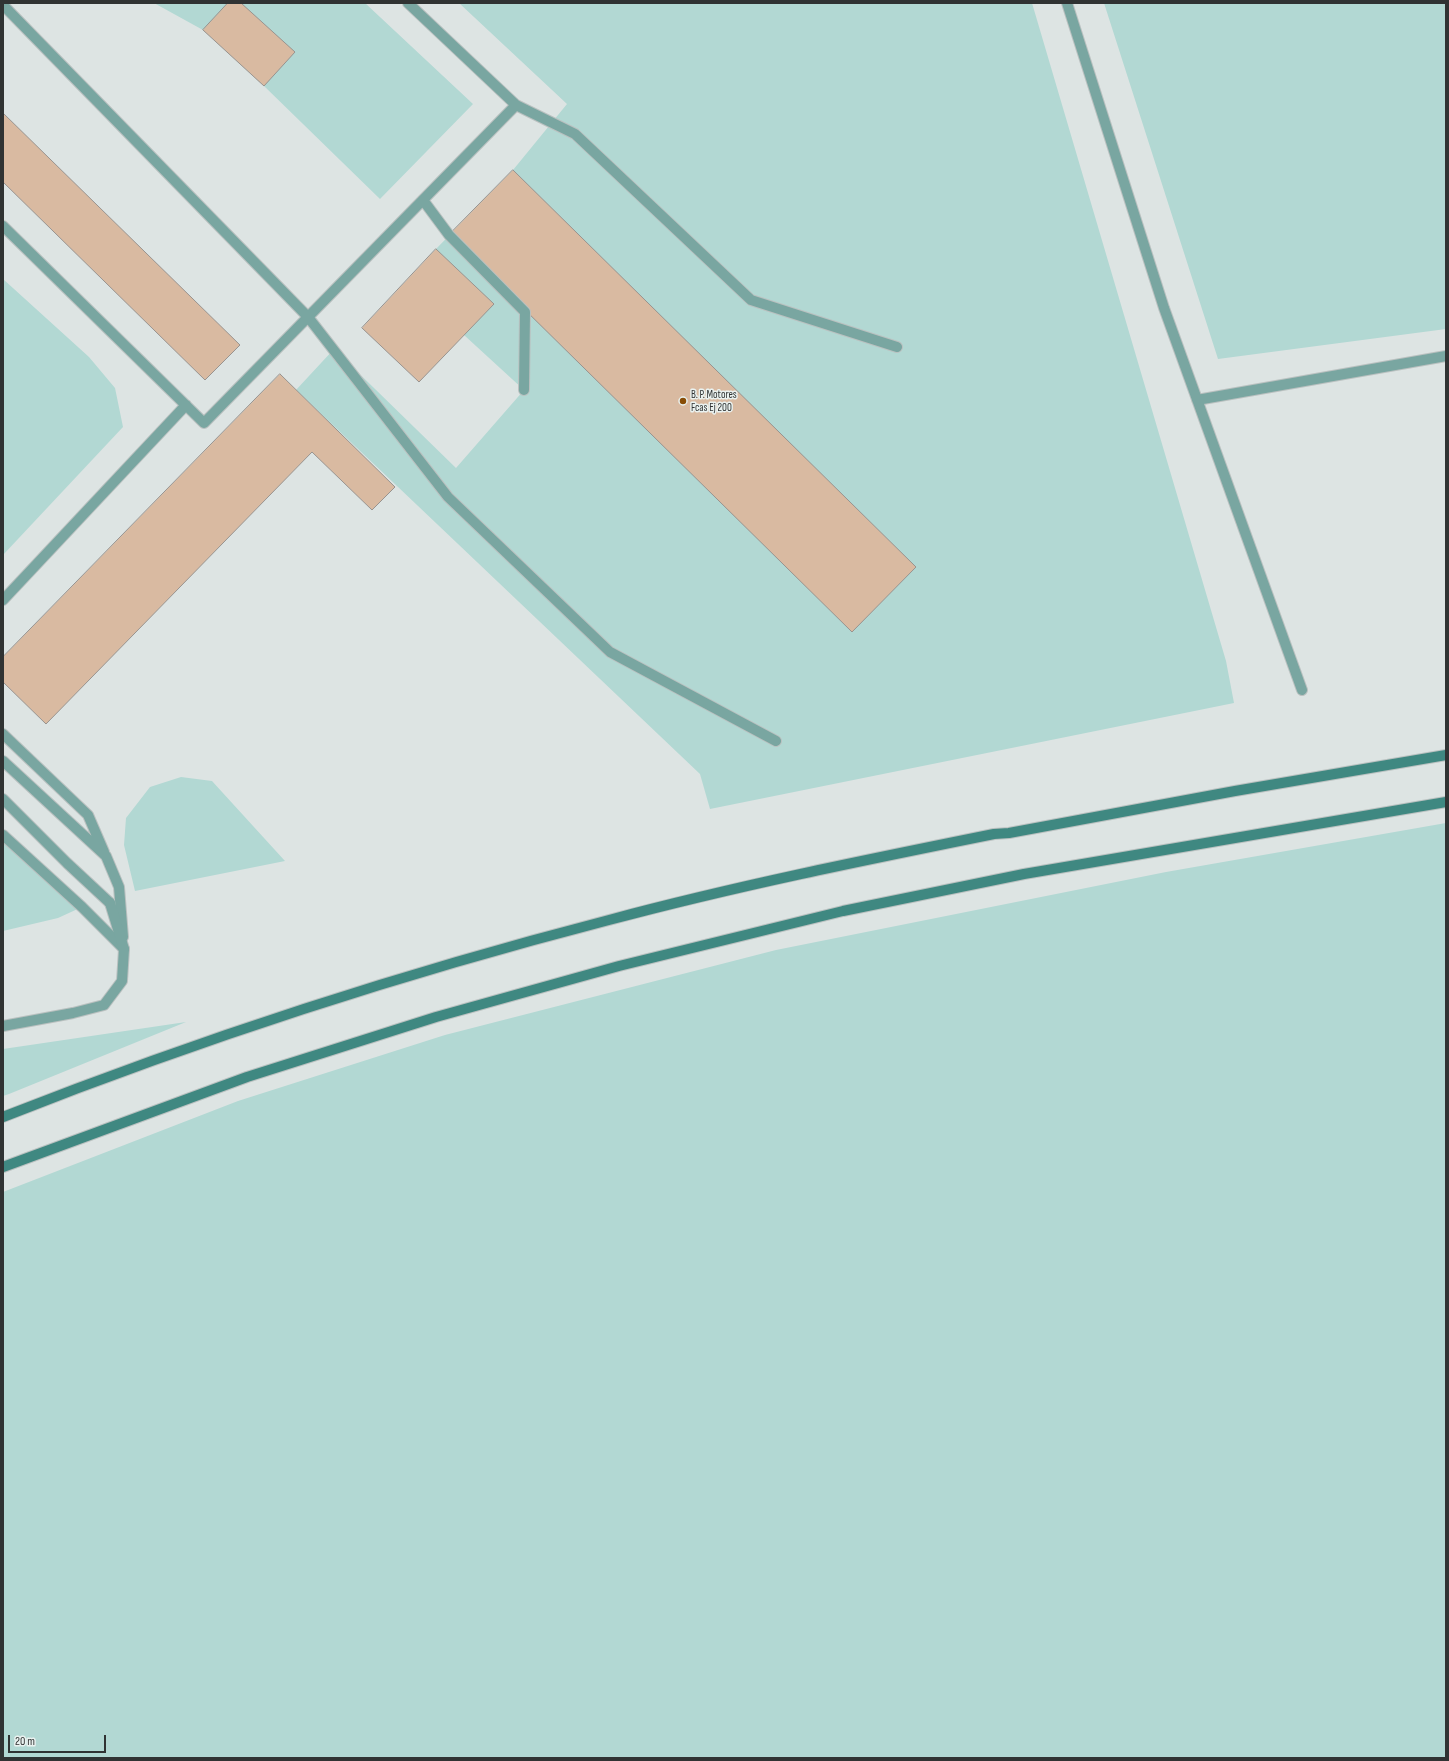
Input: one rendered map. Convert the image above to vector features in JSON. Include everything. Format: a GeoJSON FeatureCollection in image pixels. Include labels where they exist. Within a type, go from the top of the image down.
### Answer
{"type":"FeatureCollection","features":[{"type":"Feature","properties":{"kind":"main road"},"geometry":{"type":"LineString","coordinates":[[3,1117],[226,1034],[424,972],[610,919],[827,867],[994,834],[1009,833],[1235,791],[1446,755]]}},
{"type":"Feature","properties":{"kind":"main road"},"geometry":{"type":"LineString","coordinates":[[3,1167],[247,1077],[436,1017],[619,966],[843,911],[1024,874],[1446,802]]}},
{"type":"Feature","properties":{"kind":"street"},"geometry":{"type":"LineString","coordinates":[[408,3],[516,105],[575,134],[751,300],[897,347]]}},
{"type":"Feature","properties":{"kind":"street"},"geometry":{"type":"LineString","coordinates":[[1067,3],[1164,308],[1302,690]]}},
{"type":"Feature","properties":{"kind":"street"},"geometry":{"type":"LineString","coordinates":[[3,5],[308,317],[448,497],[610,652],[776,741]]}},
{"type":"Feature","properties":{"kind":"street"},"geometry":{"type":"LineString","coordinates":[[3,226],[204,423],[516,105]]}},
{"type":"Feature","properties":{"kind":"street"},"geometry":{"type":"LineString","coordinates":[[423,200],[449,235],[525,312],[524,390]]}},
{"type":"Feature","properties":{"kind":"street"},"geometry":{"type":"LineString","coordinates":[[1197,400],[1446,356]]}},
{"type":"Feature","properties":{"kind":"street"},"geometry":{"type":"LineString","coordinates":[[3,600],[186,405]]}},
{"type":"Feature","properties":{"kind":"street"},"geometry":{"type":"LineString","coordinates":[[3,734],[88,815],[119,887],[124,949],[122,981],[104,1004],[73,1013],[3,1026]]}},
{"type":"Feature","properties":{"kind":"street"},"geometry":{"type":"LineString","coordinates":[[3,761],[106,856]]}},
{"type":"Feature","properties":{"kind":"street"},"geometry":{"type":"LineString","coordinates":[[3,799],[67,863],[110,903],[124,949]]}},
{"type":"Feature","properties":{"kind":"street"},"geometry":{"type":"LineString","coordinates":[[3,835],[89,914],[124,949]]}},
{"type":"Feature","properties":{"kind":"shaded area"},"geometry":{"type":"Polygon","coordinates":[[[154,3],[365,3],[473,104],[380,199],[264,86],[203,30],[154,3]]]}},
{"type":"Feature","properties":{"kind":"shaded area"},"geometry":{"type":"Polygon","coordinates":[[[459,3],[1032,3],[1226,661],[1234,703],[710,809],[700,774],[296,390],[334,349],[456,468],[524,390],[464,335],[436,249],[513,170],[567,104],[459,3]]]}},
{"type":"Feature","properties":{"kind":"shaded area"},"geometry":{"type":"Polygon","coordinates":[[[1104,3],[1446,3],[1446,329],[1218,359],[1104,3]]]}},
{"type":"Feature","properties":{"kind":"shaded area"},"geometry":{"type":"Polygon","coordinates":[[[3,279],[89,357],[115,388],[123,427],[3,555],[3,279]]]}},
{"type":"Feature","properties":{"kind":"shaded area"},"geometry":{"type":"Polygon","coordinates":[[[181,777],[212,781],[285,861],[135,891],[124,845],[126,818],[150,787],[181,777]]]}},
{"type":"Feature","properties":{"kind":"shaded area"},"geometry":{"type":"Polygon","coordinates":[[[1446,823],[1446,1758],[3,1758],[3,1192],[238,1101],[445,1035],[776,950],[1166,872],[1446,823]]]}},
{"type":"Feature","properties":{"kind":"shaded area"},"geometry":{"type":"Polygon","coordinates":[[[3,835],[82,907],[58,918],[3,931],[3,835]]]}},
{"type":"Feature","properties":{"kind":"shaded area"},"geometry":{"type":"Polygon","coordinates":[[[186,1022],[9,1094],[3,1096],[3,1049],[186,1022]]]}},
{"type":"Feature","properties":{"kind":"building"},"geometry":{"type":"Polygon","coordinates":[[[228,3],[241,3],[295,52],[264,86],[203,30],[228,3]]]}},
{"type":"Feature","properties":{"kind":"building"},"geometry":{"type":"Polygon","coordinates":[[[3,113],[240,345],[205,380],[3,182],[3,113]]]}},
{"type":"Feature","properties":{"kind":"building","name":"B. P. Motores Fcas Ej 200"},"geometry":{"type":"Polygon","coordinates":[[[513,170],[916,567],[852,632],[449,235],[513,170]]]}},
{"type":"Feature","properties":{"kind":"building"},"geometry":{"type":"Polygon","coordinates":[[[436,249],[494,304],[419,382],[362,328],[436,249]]]}},
{"type":"Feature","properties":{"kind":"building"},"geometry":{"type":"Polygon","coordinates":[[[280,374],[395,487],[372,510],[312,452],[46,724],[3,682],[3,657],[280,374]]]}},
{"type":"Feature","properties":{"kind":"place","name":"B. P. Motores Fcas Ej 200"},"geometry":{"type":"Point","coordinates":[683,401]}}]}
